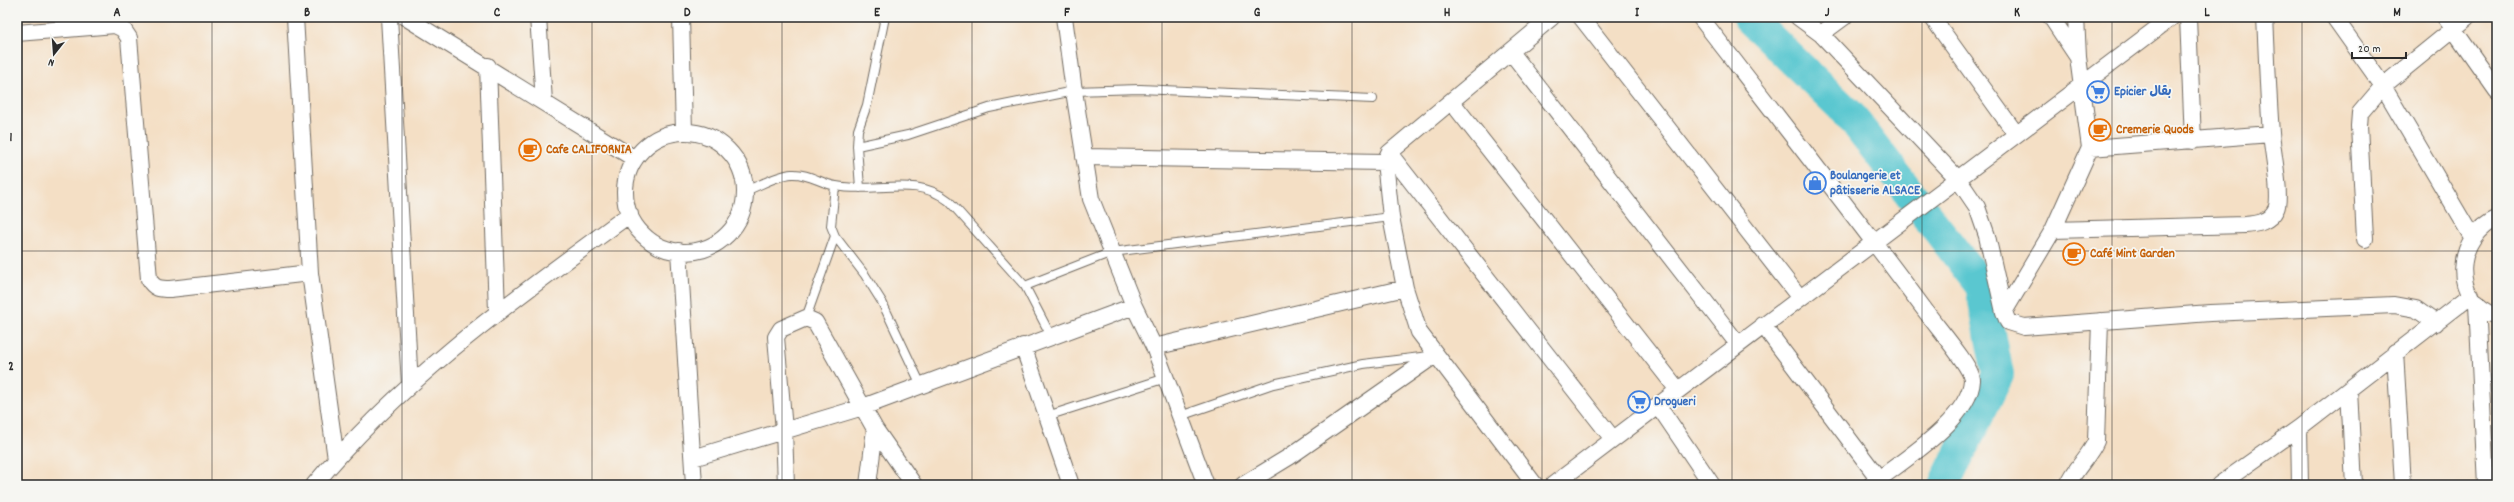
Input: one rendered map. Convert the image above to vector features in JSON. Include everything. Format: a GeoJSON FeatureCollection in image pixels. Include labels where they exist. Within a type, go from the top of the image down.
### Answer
{"type":"FeatureCollection","features":[{"type":"Feature","properties":{"kind":"street"},"geometry":{"type":"LineString","coordinates":[[295,17],[310,273],[336,459]]}},
{"type":"Feature","properties":{"kind":"street"},"geometry":{"type":"LineString","coordinates":[[389,17],[410,385]]}},
{"type":"Feature","properties":{"kind":"street"},"geometry":{"type":"LineString","coordinates":[[405,17],[424,24],[635,158]]}},
{"type":"Feature","properties":{"kind":"street"},"geometry":{"type":"LineString","coordinates":[[538,17],[544,101]]}},
{"type":"Feature","properties":{"kind":"street"},"geometry":{"type":"LineString","coordinates":[[681,17],[684,132]]}},
{"type":"Feature","properties":{"kind":"street"},"geometry":{"type":"LineString","coordinates":[[1064,17],[1084,157],[1092,199],[1134,306],[1154,347],[1206,485]]}},
{"type":"Feature","properties":{"kind":"street"},"geometry":{"type":"LineString","coordinates":[[1084,157],[1387,158],[1451,101],[1552,17]]}},
{"type":"Feature","properties":{"kind":"street"},"geometry":{"type":"LineString","coordinates":[[1581,17],[1800,298]]}},
{"type":"Feature","properties":{"kind":"street"},"geometry":{"type":"LineString","coordinates":[[1700,17],[1874,240],[1952,348],[1968,366],[1972,379],[1970,392],[1958,412],[1939,432],[1875,482],[1763,325]]}},
{"type":"Feature","properties":{"kind":"street"},"geometry":{"type":"LineString","coordinates":[[1798,17],[1821,34],[1958,179],[1977,207],[1987,236],[2004,312],[2008,322],[2024,327],[2210,313],[2394,305],[2416,309],[2436,323]]}},
{"type":"Feature","properties":{"kind":"street"},"geometry":{"type":"LineString","coordinates":[[1821,34],[1844,17]]}},
{"type":"Feature","properties":{"kind":"street"},"geometry":{"type":"LineString","coordinates":[[1932,17],[2016,134]]}},
{"type":"Feature","properties":{"kind":"street"},"geometry":{"type":"LineString","coordinates":[[2051,17],[2078,57]]}},
{"type":"Feature","properties":{"kind":"street"},"geometry":{"type":"LineString","coordinates":[[2004,312],[2053,230],[2090,148],[2078,57],[2076,17]]}},
{"type":"Feature","properties":{"kind":"street"},"geometry":{"type":"LineString","coordinates":[[1553,485],[1800,298],[1874,240],[1929,201],[2172,17]]}},
{"type":"Feature","properties":{"kind":"street"},"geometry":{"type":"LineString","coordinates":[[2188,17],[2193,141]]}},
{"type":"Feature","properties":{"kind":"street"},"geometry":{"type":"LineString","coordinates":[[2053,230],[2260,224],[2276,210],[2278,198],[2271,134],[2265,17]]}},
{"type":"Feature","properties":{"kind":"street"},"geometry":{"type":"LineString","coordinates":[[2334,17],[2383,86],[2472,237]]}},
{"type":"Feature","properties":{"kind":"street"},"geometry":{"type":"LineString","coordinates":[[2365,239],[2359,119],[2360,113],[2383,86],[2449,22],[2468,17]]}},
{"type":"Feature","properties":{"kind":"street"},"geometry":{"type":"LineString","coordinates":[[2449,22],[2497,91]]}},
{"type":"Feature","properties":{"kind":"street"},"geometry":{"type":"LineString","coordinates":[[17,33],[115,25],[123,29],[129,38],[149,279],[152,285],[159,289],[170,289],[310,273]]}},
{"type":"Feature","properties":{"kind":"street"},"geometry":{"type":"LineString","coordinates":[[1511,52],[1738,344]]}},
{"type":"Feature","properties":{"kind":"street"},"geometry":{"type":"LineString","coordinates":[[488,66],[497,311]]}},
{"type":"Feature","properties":{"kind":"street"},"geometry":{"type":"LineString","coordinates":[[1451,101],[1678,390]]}},
{"type":"Feature","properties":{"kind":"street"},"geometry":{"type":"LineString","coordinates":[[684,132],[706,135],[719,142],[730,151],[741,170],[746,191],[742,212],[726,236],[701,250],[679,251],[665,248],[646,238],[636,227],[626,200],[625,186],[635,158],[656,139],[670,134],[684,132]]}},
{"type":"Feature","properties":{"kind":"street"},"geometry":{"type":"LineString","coordinates":[[2090,148],[2271,134]]}},
{"type":"Feature","properties":{"kind":"street"},"geometry":{"type":"LineString","coordinates":[[1387,158],[1391,217],[1405,288],[1419,332],[1535,485]]}},
{"type":"Feature","properties":{"kind":"street"},"geometry":{"type":"LineString","coordinates":[[1387,158],[1613,439]]}},
{"type":"Feature","properties":{"kind":"street"},"geometry":{"type":"LineString","coordinates":[[314,485],[336,459],[410,385],[497,311],[630,214]]}},
{"type":"Feature","properties":{"kind":"street"},"geometry":{"type":"LineString","coordinates":[[2486,485],[2474,299],[2465,281],[2462,266],[2465,251],[2472,237],[2482,226],[2497,218]]}},
{"type":"Feature","properties":{"kind":"street"},"geometry":{"type":"LineString","coordinates":[[679,251],[694,485]]}},
{"type":"Feature","properties":{"kind":"street"},"geometry":{"type":"LineString","coordinates":[[1154,347],[1405,288]]}},
{"type":"Feature","properties":{"kind":"street"},"geometry":{"type":"LineString","coordinates":[[2474,299],[2497,316]]}},
{"type":"Feature","properties":{"kind":"street"},"geometry":{"type":"LineString","coordinates":[[2219,485],[2299,428],[2349,390],[2395,352],[2436,323],[2474,299]]}},
{"type":"Feature","properties":{"kind":"street"},"geometry":{"type":"LineString","coordinates":[[693,458],[863,407],[1023,346],[1134,306]]}},
{"type":"Feature","properties":{"kind":"street"},"geometry":{"type":"LineString","coordinates":[[786,485],[784,430],[776,337],[781,329],[806,318],[815,322],[875,430],[914,485]]}},
{"type":"Feature","properties":{"kind":"street"},"geometry":{"type":"LineString","coordinates":[[2068,485],[2072,474],[2090,454],[2099,428],[2100,321]]}},
{"type":"Feature","properties":{"kind":"street"},"geometry":{"type":"LineString","coordinates":[[1023,346],[1071,485]]}},
{"type":"Feature","properties":{"kind":"street"},"geometry":{"type":"LineString","coordinates":[[2395,352],[2403,485]]}},
{"type":"Feature","properties":{"kind":"street"},"geometry":{"type":"LineString","coordinates":[[1243,485],[1289,457],[1435,355]]}},
{"type":"Feature","properties":{"kind":"street"},"geometry":{"type":"LineString","coordinates":[[2349,390],[2354,485]]}},
{"type":"Feature","properties":{"kind":"street"},"geometry":{"type":"LineString","coordinates":[[1658,405],[1712,485]]}},
{"type":"Feature","properties":{"kind":"street"},"geometry":{"type":"LineString","coordinates":[[2299,428],[2300,485]]}},
{"type":"Feature","properties":{"kind":"street"},"geometry":{"type":"LineString","coordinates":[[868,485],[875,430]]}},
{"type":"Feature","properties":{"kind":"lane"},"geometry":{"type":"LineString","coordinates":[[860,188],[857,146],[885,17]]}},
{"type":"Feature","properties":{"kind":"lane"},"geometry":{"type":"LineString","coordinates":[[857,146],[908,135],[989,108],[1074,91],[1140,89],[1373,99]]}},
{"type":"Feature","properties":{"kind":"lane"},"geometry":{"type":"LineString","coordinates":[[746,191],[790,174],[804,174],[835,186],[860,188],[920,186],[938,192],[949,201],[1025,286],[1051,336]]}},
{"type":"Feature","properties":{"kind":"lane"},"geometry":{"type":"LineString","coordinates":[[835,186],[831,226],[834,236],[865,275],[882,302],[921,385]]}},
{"type":"Feature","properties":{"kind":"lane"},"geometry":{"type":"LineString","coordinates":[[1025,286],[1112,252],[1391,217]]}},
{"type":"Feature","properties":{"kind":"lane"},"geometry":{"type":"LineString","coordinates":[[806,318],[834,236]]}},
{"type":"Feature","properties":{"kind":"lane"},"geometry":{"type":"LineString","coordinates":[[1180,416],[1273,384],[1363,364],[1435,355]]}},
{"type":"Feature","properties":{"kind":"lane"},"geometry":{"type":"LineString","coordinates":[[1047,416],[1166,378]]}},
{"type":"Feature","properties":{"kind":"waterway"},"geometry":{"type":"LineString","coordinates":[[1748,17],[1849,114],[1981,286],[1998,375],[1944,485]]}},
{"type":"Feature","properties":{"kind":"place","name":"Epicier بقال"},"geometry":{"type":"Point","coordinates":[2098,92]}},
{"type":"Feature","properties":{"kind":"place","name":"Cremerie Quods"},"geometry":{"type":"Point","coordinates":[2100,130]}},
{"type":"Feature","properties":{"kind":"place","name":"Cafe CALIFORNIA"},"geometry":{"type":"Point","coordinates":[530,150]}},
{"type":"Feature","properties":{"kind":"place","name":"Boulangerie et pâtisserie ALSACE"},"geometry":{"type":"Point","coordinates":[1815,183]}},
{"type":"Feature","properties":{"kind":"place","name":"Café Mint Garden"},"geometry":{"type":"Point","coordinates":[2074,254]}},
{"type":"Feature","properties":{"kind":"place","name":"Drogueri"},"geometry":{"type":"Point","coordinates":[1639,402]}}]}
